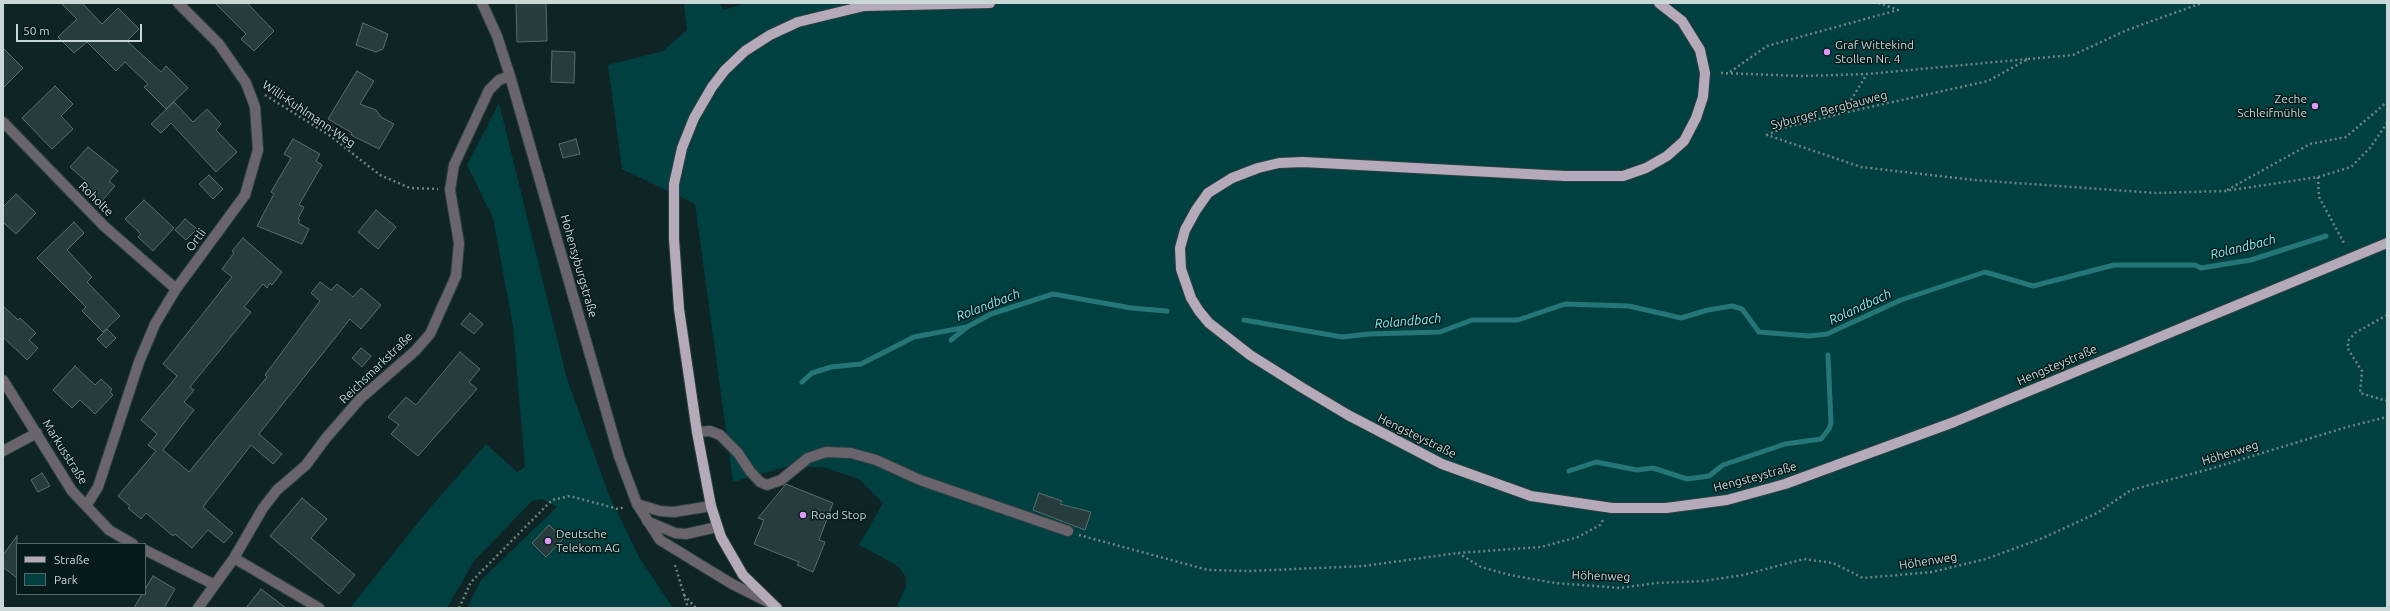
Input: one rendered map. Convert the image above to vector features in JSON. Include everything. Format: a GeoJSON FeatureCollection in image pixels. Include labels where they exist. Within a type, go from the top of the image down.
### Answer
{"type":"FeatureCollection","features":[{"type":"Feature","properties":{"kind":"main road"},"geometry":{"type":"LineString","coordinates":[[774,606],[744,575],[728,550],[717,527],[711,506],[697,432],[679,309],[674,239],[674,184],[682,148],[694,118],[712,87],[725,70],[745,51],[770,35],[798,22],[864,6],[990,3]]}},
{"type":"Feature","properties":{"kind":"main road","name":"Hengsteystraße"},"geometry":{"type":"LineString","coordinates":[[1659,3],[1682,21],[1700,50],[1705,73],[1703,97],[1684,141],[1667,156],[1646,168],[1623,176],[1565,176],[1303,162],[1279,163],[1232,178],[1208,193],[1196,210],[1185,230],[1180,248],[1181,269],[1191,298],[1208,323],[1250,355],[1348,416],[1442,464],[1494,484],[1531,496],[1612,508],[1666,508],[1727,500],[1785,484],[1954,422],[2387,243]]}},
{"type":"Feature","properties":{"kind":"street","name":"Ortli"},"geometry":{"type":"LineString","coordinates":[[86,506],[98,487],[139,362],[155,324],[176,289],[245,195],[254,172],[258,150],[258,128],[255,107],[246,83],[218,44],[178,3]]}},
{"type":"Feature","properties":{"kind":"street","name":"Hohensyburgstraße"},"geometry":{"type":"LineString","coordinates":[[482,3],[489,15],[510,76],[619,456],[637,504],[646,522],[660,540],[675,551],[774,606]]}},
{"type":"Feature","properties":{"kind":"street","name":"Hohensyburgstraße"},"geometry":{"type":"LineString","coordinates":[[489,15],[490,3]]}},
{"type":"Feature","properties":{"kind":"street","name":"Reichsmarkstraße"},"geometry":{"type":"LineString","coordinates":[[198,608],[234,558],[263,508],[277,490],[306,465],[326,438],[360,399],[415,351],[430,334],[456,276],[459,243],[450,190],[454,165],[489,90],[499,80],[510,76]]}},
{"type":"Feature","properties":{"kind":"street","name":"Roholte"},"geometry":{"type":"LineString","coordinates":[[3,122],[104,226],[176,289]]}},
{"type":"Feature","properties":{"kind":"street","name":"Markusstraße"},"geometry":{"type":"LineString","coordinates":[[3,380],[72,491],[109,530],[131,543]]}},
{"type":"Feature","properties":{"kind":"street"},"geometry":{"type":"LineString","coordinates":[[697,432],[710,431],[720,435],[738,453],[750,471],[760,482],[767,485],[781,480],[808,458],[826,452],[851,453],[876,460],[920,480],[1068,530]]}},
{"type":"Feature","properties":{"kind":"street"},"geometry":{"type":"LineString","coordinates":[[3,451],[37,433]]}},
{"type":"Feature","properties":{"kind":"street"},"geometry":{"type":"LineString","coordinates":[[637,504],[660,511],[674,512],[711,506]]}},
{"type":"Feature","properties":{"kind":"street"},"geometry":{"type":"LineString","coordinates":[[646,522],[675,533],[686,534],[717,527]]}},
{"type":"Feature","properties":{"kind":"street"},"geometry":{"type":"LineString","coordinates":[[146,550],[214,584]]}},
{"type":"Feature","properties":{"kind":"street"},"geometry":{"type":"LineString","coordinates":[[234,558],[319,608]]}},
{"type":"Feature","properties":{"kind":"path"},"geometry":{"type":"LineString","coordinates":[[1730,72],[1767,46],[1898,10],[1879,3]]}},
{"type":"Feature","properties":{"kind":"path"},"geometry":{"type":"LineString","coordinates":[[2028,60],[2073,55],[2127,30],[2202,3]]}},
{"type":"Feature","properties":{"kind":"path","name":"Syburger Bergbauweg"},"geometry":{"type":"LineString","coordinates":[[1721,73],[1730,72],[1803,76],[1867,74],[2028,60]]}},
{"type":"Feature","properties":{"kind":"path","name":"Syburger Bergbauweg"},"geometry":{"type":"LineString","coordinates":[[2028,60],[1988,81],[1843,113],[1782,128],[1767,135],[1862,167],[1974,180],[2156,193],[2225,191]]}},
{"type":"Feature","properties":{"kind":"path"},"geometry":{"type":"LineString","coordinates":[[1843,113],[1867,74]]}},
{"type":"Feature","properties":{"kind":"path","name":"Willi-Kuhlmann-Weg"},"geometry":{"type":"LineString","coordinates":[[246,83],[329,135],[380,175],[410,188],[450,190]]}},
{"type":"Feature","properties":{"kind":"path"},"geometry":{"type":"LineString","coordinates":[[2225,191],[2310,144],[2346,137],[2387,102]]}},
{"type":"Feature","properties":{"kind":"path"},"geometry":{"type":"LineString","coordinates":[[2225,191],[2318,177],[2351,167],[2370,148],[2387,123]]}},
{"type":"Feature","properties":{"kind":"path"},"geometry":{"type":"LineString","coordinates":[[2318,177],[2319,197],[2344,243]]}},
{"type":"Feature","properties":{"kind":"path"},"geometry":{"type":"LineString","coordinates":[[2387,315],[2355,333],[2348,341],[2348,350],[2362,371],[2360,393],[2387,401]]}},
{"type":"Feature","properties":{"kind":"path","name":"Höhenweg"},"geometry":{"type":"LineString","coordinates":[[1458,553],[1481,567],[1510,575],[1555,583],[1620,588],[1655,583],[1704,581],[1743,575],[1804,559],[1833,563],[1863,578],[1932,572],[1986,559],[2043,538],[2097,513],[2131,490],[2210,469],[2347,427],[2387,417]]}},
{"type":"Feature","properties":{"kind":"path"},"geometry":{"type":"LineString","coordinates":[[460,608],[471,582],[552,500],[570,496],[618,509],[637,504]]}},
{"type":"Feature","properties":{"kind":"path"},"geometry":{"type":"LineString","coordinates":[[1068,530],[1095,540],[1208,570],[1364,566],[1458,553],[1541,547],[1578,537],[1600,525],[1612,508]]}},
{"type":"Feature","properties":{"kind":"path"},"geometry":{"type":"LineString","coordinates":[[675,560],[675,568],[688,608]]}},
{"type":"Feature","properties":{"kind":"path"},"geometry":{"type":"LineString","coordinates":[[682,593],[696,608]]}},
{"type":"Feature","properties":{"kind":"green space"},"geometry":{"type":"Polygon","coordinates":[[[684,3],[719,3],[724,10],[746,3],[2387,3],[2387,608],[896,608],[906,587],[906,578],[901,569],[859,545],[883,503],[859,479],[823,467],[786,467],[733,482],[695,204],[622,169],[608,65],[663,51],[687,30],[684,3]]]}},
{"type":"Feature","properties":{"kind":"green space"},"geometry":{"type":"Polygon","coordinates":[[[499,103],[567,379],[609,495],[639,557],[673,608],[467,608],[481,580],[557,507],[542,499],[532,501],[474,561],[447,608],[350,608],[424,515],[486,444],[517,472],[525,467],[513,326],[493,218],[467,165],[499,103]]]}},
{"type":"Feature","properties":{"kind":"building"},"geometry":{"type":"Polygon","coordinates":[[[61,3],[82,3],[102,24],[118,8],[139,29],[127,41],[161,72],[166,66],[188,88],[166,109],[144,87],[148,84],[125,62],[116,71],[87,42],[74,53],[58,37],[77,19],[61,3]]]}},
{"type":"Feature","properties":{"kind":"building"},"geometry":{"type":"Polygon","coordinates":[[[215,3],[247,3],[274,31],[254,51],[241,39],[246,34],[215,3]]]}},
{"type":"Feature","properties":{"kind":"building"},"geometry":{"type":"Polygon","coordinates":[[[516,3],[546,3],[547,41],[517,42],[516,3]]]}},
{"type":"Feature","properties":{"kind":"building"},"geometry":{"type":"Polygon","coordinates":[[[363,23],[388,34],[383,49],[376,52],[356,45],[363,23]]]}},
{"type":"Feature","properties":{"kind":"building"},"geometry":{"type":"Polygon","coordinates":[[[3,48],[23,68],[3,88],[3,48]]]}},
{"type":"Feature","properties":{"kind":"building"},"geometry":{"type":"Polygon","coordinates":[[[552,51],[575,52],[574,83],[551,82],[552,51]]]}},
{"type":"Feature","properties":{"kind":"building"},"geometry":{"type":"Polygon","coordinates":[[[357,71],[374,81],[360,104],[376,110],[381,117],[394,124],[379,149],[351,135],[352,133],[328,119],[357,71]]]}},
{"type":"Feature","properties":{"kind":"building"},"geometry":{"type":"Polygon","coordinates":[[[55,86],[73,104],[61,116],[73,129],[52,149],[22,118],[55,86]]]}},
{"type":"Feature","properties":{"kind":"building"},"geometry":{"type":"Polygon","coordinates":[[[174,102],[193,122],[207,109],[221,124],[216,130],[237,152],[216,172],[171,123],[161,133],[151,124],[174,102]]]}},
{"type":"Feature","properties":{"kind":"building"},"geometry":{"type":"Polygon","coordinates":[[[293,139],[320,154],[316,161],[322,165],[299,205],[304,207],[298,219],[300,220],[298,223],[309,229],[302,244],[257,226],[274,194],[271,192],[291,158],[284,154],[293,139]]]}},
{"type":"Feature","properties":{"kind":"building"},"geometry":{"type":"Polygon","coordinates":[[[576,139],[580,154],[563,158],[559,144],[576,139]]]}},
{"type":"Feature","properties":{"kind":"building"},"geometry":{"type":"Polygon","coordinates":[[[88,147],[118,171],[109,181],[115,186],[101,202],[82,185],[86,181],[70,167],[88,147]]]}},
{"type":"Feature","properties":{"kind":"building"},"geometry":{"type":"Polygon","coordinates":[[[209,175],[223,189],[213,199],[199,184],[209,175]]]}},
{"type":"Feature","properties":{"kind":"building"},"geometry":{"type":"Polygon","coordinates":[[[16,194],[36,213],[16,234],[3,222],[3,207],[16,194]]]}},
{"type":"Feature","properties":{"kind":"building"},"geometry":{"type":"Polygon","coordinates":[[[144,200],[174,228],[153,251],[138,237],[141,234],[125,219],[144,200]]]}},
{"type":"Feature","properties":{"kind":"building"},"geometry":{"type":"Polygon","coordinates":[[[376,210],[396,227],[378,249],[358,232],[376,210]]]}},
{"type":"Feature","properties":{"kind":"building"},"geometry":{"type":"Polygon","coordinates":[[[185,219],[197,229],[186,240],[175,230],[185,219]]]}},
{"type":"Feature","properties":{"kind":"building"},"geometry":{"type":"Polygon","coordinates":[[[74,222],[84,233],[67,250],[92,277],[87,282],[120,316],[103,332],[82,311],[86,307],[37,258],[74,222]]]}},
{"type":"Feature","properties":{"kind":"building"},"geometry":{"type":"Polygon","coordinates":[[[243,238],[282,272],[272,285],[270,283],[267,288],[263,284],[244,307],[251,312],[190,387],[194,390],[184,402],[194,410],[163,450],[189,472],[267,377],[265,375],[320,301],[311,293],[320,282],[331,290],[337,284],[353,297],[361,288],[381,305],[361,329],[350,319],[259,434],[282,454],[273,464],[251,445],[203,507],[233,533],[224,543],[208,530],[192,548],[175,534],[173,536],[146,513],[141,519],[128,508],[130,506],[118,496],[156,451],[148,445],[157,434],[141,420],[177,376],[163,364],[232,277],[222,269],[234,253],[232,251],[243,238]]]}},
{"type":"Feature","properties":{"kind":"building"},"geometry":{"type":"Polygon","coordinates":[[[3,306],[18,320],[20,318],[36,333],[29,340],[38,348],[27,360],[3,337],[3,306]]]}},
{"type":"Feature","properties":{"kind":"building"},"geometry":{"type":"Polygon","coordinates":[[[470,313],[483,324],[474,334],[461,324],[470,313]]]}},
{"type":"Feature","properties":{"kind":"building"},"geometry":{"type":"Polygon","coordinates":[[[107,329],[116,338],[106,348],[97,339],[107,329]]]}},
{"type":"Feature","properties":{"kind":"building"},"geometry":{"type":"Polygon","coordinates":[[[361,348],[371,356],[362,367],[352,358],[361,348]]]}},
{"type":"Feature","properties":{"kind":"building"},"geometry":{"type":"Polygon","coordinates":[[[460,352],[480,369],[469,382],[477,389],[418,456],[391,434],[399,425],[388,417],[406,397],[416,405],[460,352]]]}},
{"type":"Feature","properties":{"kind":"building"},"geometry":{"type":"Polygon","coordinates":[[[75,366],[95,385],[101,379],[112,389],[110,392],[113,395],[95,414],[80,400],[72,408],[53,390],[75,366]]]}},
{"type":"Feature","properties":{"kind":"building"},"geometry":{"type":"Polygon","coordinates":[[[42,473],[50,486],[38,492],[31,480],[42,473]]]}},
{"type":"Feature","properties":{"kind":"building"},"geometry":{"type":"Polygon","coordinates":[[[786,484],[833,503],[819,540],[825,542],[813,572],[797,565],[799,562],[754,544],[764,520],[758,518],[786,484]]]}},
{"type":"Feature","properties":{"kind":"building"},"geometry":{"type":"Polygon","coordinates":[[[1039,493],[1062,501],[1060,504],[1091,512],[1085,530],[1033,510],[1039,493]]]}},
{"type":"Feature","properties":{"kind":"building"},"geometry":{"type":"Polygon","coordinates":[[[302,498],[327,519],[311,538],[355,575],[339,594],[270,536],[302,498]]]}},
{"type":"Feature","properties":{"kind":"building","name":"Deutsche Telekom AG"},"geometry":{"type":"Polygon","coordinates":[[[549,525],[563,539],[546,557],[532,543],[549,525]]]}},
{"type":"Feature","properties":{"kind":"building"},"geometry":{"type":"Polygon","coordinates":[[[17,536],[16,577],[3,567],[3,555],[17,536]]]}},
{"type":"Feature","properties":{"kind":"building"},"geometry":{"type":"Polygon","coordinates":[[[153,576],[175,589],[164,608],[134,608],[141,595],[146,595],[146,587],[153,576]]]}},
{"type":"Feature","properties":{"kind":"building"},"geometry":{"type":"Polygon","coordinates":[[[261,589],[286,608],[246,608],[261,589]]]}},
{"type":"Feature","properties":{"kind":"waterway","name":"Rolandbach"},"geometry":{"type":"LineString","coordinates":[[1244,320],[1342,337],[1369,334],[1440,332],[1472,320],[1518,320],[1565,304],[1629,306],[1681,318],[1708,310],[1732,306],[1742,309],[1759,332],[1809,336],[1827,334],[1901,300],[1985,272],[2033,286],[2114,265],[2195,265],[2201,268],[2251,260],[2326,236]]}},
{"type":"Feature","properties":{"kind":"waterway","name":"Rolandbach"},"geometry":{"type":"LineString","coordinates":[[802,382],[812,373],[831,367],[861,364],[914,337],[967,327],[991,314],[1053,294],[1131,308],[1167,311]]}},
{"type":"Feature","properties":{"kind":"waterway"},"geometry":{"type":"LineString","coordinates":[[951,340],[966,328]]}},
{"type":"Feature","properties":{"kind":"waterway"},"geometry":{"type":"LineString","coordinates":[[1569,471],[1596,462],[1637,470],[1653,468],[1687,479],[1709,476],[1723,465],[1785,444],[1821,439],[1829,429],[1831,423],[1828,355]]}},
{"type":"Feature","properties":{"kind":"place","name":"Graf Wittekind Stollen Nr. 4"},"geometry":{"type":"Point","coordinates":[1827,52]}},
{"type":"Feature","properties":{"kind":"place","name":"Zeche Schleifmühle"},"geometry":{"type":"Point","coordinates":[2315,106]}},
{"type":"Feature","properties":{"kind":"place","name":"Road Stop"},"geometry":{"type":"Point","coordinates":[803,515]}},
{"type":"Feature","properties":{"kind":"place","name":"Deutsche Telekom AG"},"geometry":{"type":"Point","coordinates":[548,541]}}]}
